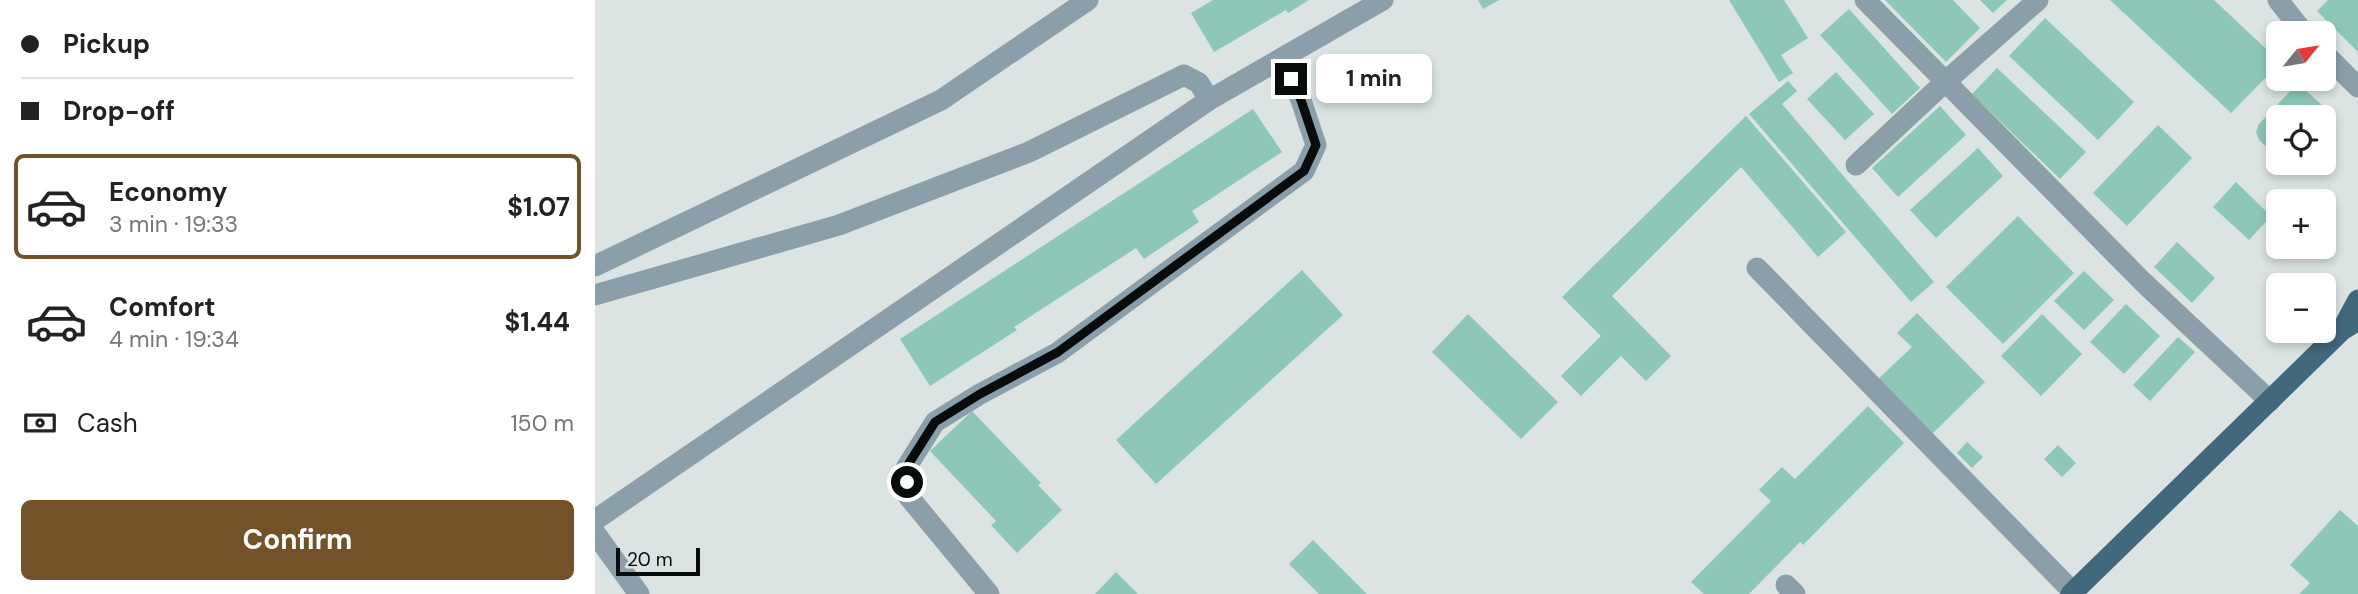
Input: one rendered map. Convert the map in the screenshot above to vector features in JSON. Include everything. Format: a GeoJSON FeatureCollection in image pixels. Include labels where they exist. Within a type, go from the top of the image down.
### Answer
{"type":"FeatureCollection","features":[{"type":"Feature","properties":{"kind":"main road"},"geometry":{"type":"LineString","coordinates":[[2072,593],[2350,325],[2358,300]]}},
{"type":"Feature","properties":{"kind":"street"},"geometry":{"type":"LineString","coordinates":[[595,266],[941,100],[1088,0]]}},
{"type":"Feature","properties":{"kind":"street"},"geometry":{"type":"LineString","coordinates":[[595,520],[1209,100],[1383,0]]}},
{"type":"Feature","properties":{"kind":"street"},"geometry":{"type":"LineString","coordinates":[[1865,0],[2143,282],[2270,401]]}},
{"type":"Feature","properties":{"kind":"street"},"geometry":{"type":"LineString","coordinates":[[1856,165],[2038,0]]}},
{"type":"Feature","properties":{"kind":"street"},"geometry":{"type":"LineString","coordinates":[[2278,0],[2295,21]]}},
{"type":"Feature","properties":{"kind":"street"},"geometry":{"type":"LineString","coordinates":[[989,594],[908,496],[906,468],[935,422],[1058,352],[1304,171],[1316,145],[1301,100],[1282,58]]}},
{"type":"Feature","properties":{"kind":"street"},"geometry":{"type":"LineString","coordinates":[[2336,65],[2358,87]]}},
{"type":"Feature","properties":{"kind":"street"},"geometry":{"type":"LineString","coordinates":[[595,295],[839,225],[1029,152],[1185,75],[1199,83],[1209,100]]}},
{"type":"Feature","properties":{"kind":"street"},"geometry":{"type":"LineString","coordinates":[[1757,268],[2072,593]]}},
{"type":"Feature","properties":{"kind":"street"},"geometry":{"type":"LineString","coordinates":[[595,533],[639,594]]}},
{"type":"Feature","properties":{"kind":"building"},"geometry":{"type":"Polygon","coordinates":[[[1213,0],[1309,0],[1288,13],[1286,10],[1214,52],[1191,13],[1213,0]]]}},
{"type":"Feature","properties":{"kind":"building"},"geometry":{"type":"Polygon","coordinates":[[[1478,0],[1499,0],[1483,9],[1478,0]]]}},
{"type":"Feature","properties":{"kind":"building"},"geometry":{"type":"Polygon","coordinates":[[[1729,0],[1784,0],[1808,38],[1781,55],[1793,73],[1779,82],[1729,0]]]}},
{"type":"Feature","properties":{"kind":"building"},"geometry":{"type":"Polygon","coordinates":[[[1885,0],[1953,0],[1980,28],[1946,62],[1885,0]]]}},
{"type":"Feature","properties":{"kind":"building"},"geometry":{"type":"Polygon","coordinates":[[[1980,0],[2007,0],[1993,13],[1980,0]]]}},
{"type":"Feature","properties":{"kind":"building"},"geometry":{"type":"Polygon","coordinates":[[[2110,0],[2214,0],[2266,49],[2266,77],[2231,113],[2110,0]]]}},
{"type":"Feature","properties":{"kind":"building"},"geometry":{"type":"Polygon","coordinates":[[[2328,0],[2358,0],[2358,52],[2336,30],[2336,21],[2327,21],[2317,11],[2328,0]]]}},
{"type":"Feature","properties":{"kind":"building"},"geometry":{"type":"Polygon","coordinates":[[[1849,9],[1920,88],[1892,114],[1820,35],[1849,9]]]}},
{"type":"Feature","properties":{"kind":"building"},"geometry":{"type":"Polygon","coordinates":[[[2045,18],[2134,102],[2098,140],[2009,56],[2045,18]]]}},
{"type":"Feature","properties":{"kind":"building"},"geometry":{"type":"Polygon","coordinates":[[[1997,68],[2086,152],[2060,179],[1972,94],[1997,68]]]}},
{"type":"Feature","properties":{"kind":"building"},"geometry":{"type":"Polygon","coordinates":[[[1836,72],[1874,114],[1845,140],[1807,99],[1836,72]]]}},
{"type":"Feature","properties":{"kind":"building"},"geometry":{"type":"Polygon","coordinates":[[[1788,81],[1797,91],[1782,104],[1934,282],[1911,302],[1749,114],[1788,81]]]}},
{"type":"Feature","properties":{"kind":"building"},"geometry":{"type":"Polygon","coordinates":[[[2290,91],[2307,91],[2322,105],[2277,105],[2290,91]]]}},
{"type":"Feature","properties":{"kind":"building"},"geometry":{"type":"Polygon","coordinates":[[[1940,106],[1966,135],[1898,197],[1872,168],[1940,106]]]}},
{"type":"Feature","properties":{"kind":"building"},"geometry":{"type":"Polygon","coordinates":[[[1253,109],[1282,152],[1192,211],[1199,222],[1144,259],[1136,248],[1014,327],[1017,330],[930,386],[900,339],[1253,109]]]}},
{"type":"Feature","properties":{"kind":"building"},"geometry":{"type":"Polygon","coordinates":[[[1746,116],[1846,232],[1818,257],[1741,167],[1612,296],[1671,356],[1646,381],[1621,356],[1581,396],[1561,376],[1601,336],[1562,297],[1746,116]]]}},
{"type":"Feature","properties":{"kind":"building"},"geometry":{"type":"Polygon","coordinates":[[[2266,117],[2266,147],[2256,132],[2266,117]]]}},
{"type":"Feature","properties":{"kind":"building"},"geometry":{"type":"Polygon","coordinates":[[[2158,125],[2192,158],[2127,226],[2093,193],[2158,125]]]}},
{"type":"Feature","properties":{"kind":"building"},"geometry":{"type":"Polygon","coordinates":[[[1978,148],[2003,176],[1936,238],[1910,210],[1978,148]]]}},
{"type":"Feature","properties":{"kind":"building"},"geometry":{"type":"Polygon","coordinates":[[[2236,182],[2266,211],[2266,221],[2249,240],[2213,207],[2236,182]]]}},
{"type":"Feature","properties":{"kind":"building"},"geometry":{"type":"Polygon","coordinates":[[[2018,216],[2074,273],[2003,344],[1946,287],[2018,216]]]}},
{"type":"Feature","properties":{"kind":"building"},"geometry":{"type":"Polygon","coordinates":[[[2177,242],[2215,278],[2192,303],[2154,267],[2177,242]]]}},
{"type":"Feature","properties":{"kind":"building"},"geometry":{"type":"Polygon","coordinates":[[[1302,270],[1343,315],[1156,484],[1116,440],[1302,270]]]}},
{"type":"Feature","properties":{"kind":"building"},"geometry":{"type":"Polygon","coordinates":[[[2084,271],[2114,300],[2084,330],[2054,301],[2084,271]]]}},
{"type":"Feature","properties":{"kind":"building"},"geometry":{"type":"Polygon","coordinates":[[[2126,304],[2160,336],[2124,374],[2090,342],[2126,304]]]}},
{"type":"Feature","properties":{"kind":"building"},"geometry":{"type":"Polygon","coordinates":[[[1917,313],[1985,382],[1929,437],[1875,382],[1912,347],[1897,333],[1917,313]]]}},
{"type":"Feature","properties":{"kind":"building"},"geometry":{"type":"Polygon","coordinates":[[[1468,314],[1558,402],[1521,439],[1432,352],[1468,314]]]}},
{"type":"Feature","properties":{"kind":"building"},"geometry":{"type":"Polygon","coordinates":[[[2042,314],[2082,354],[2041,396],[2001,356],[2042,314]]]}},
{"type":"Feature","properties":{"kind":"building"},"geometry":{"type":"Polygon","coordinates":[[[2178,337],[2195,352],[2150,401],[2133,385],[2178,337]]]}},
{"type":"Feature","properties":{"kind":"building"},"geometry":{"type":"Polygon","coordinates":[[[1868,406],[1904,443],[1803,545],[1800,542],[1749,594],[1704,594],[1691,582],[1771,501],[1759,490],[1782,467],[1795,479],[1868,406]]]}},
{"type":"Feature","properties":{"kind":"building"},"geometry":{"type":"Polygon","coordinates":[[[972,411],[1041,483],[1038,485],[1062,510],[1017,553],[991,525],[996,521],[930,451],[972,411]]]}},
{"type":"Feature","properties":{"kind":"building"},"geometry":{"type":"Polygon","coordinates":[[[1967,442],[1983,457],[1972,468],[1957,453],[1967,442]]]}},
{"type":"Feature","properties":{"kind":"building"},"geometry":{"type":"Polygon","coordinates":[[[2058,445],[2076,463],[2062,477],[2044,459],[2058,445]]]}},
{"type":"Feature","properties":{"kind":"building"},"geometry":{"type":"Polygon","coordinates":[[[2340,510],[2358,526],[2358,594],[2299,594],[2310,583],[2290,565],[2340,510]]]}},
{"type":"Feature","properties":{"kind":"building"},"geometry":{"type":"Polygon","coordinates":[[[1313,540],[1367,594],[1319,594],[1289,564],[1313,540]]]}},
{"type":"Feature","properties":{"kind":"building"},"geometry":{"type":"Polygon","coordinates":[[[1116,572],[1138,594],[1095,594],[1116,572]]]}},
{"type":"Feature","properties":{"kind":"route"},"geometry":{"type":"LineString","coordinates":[[907,482],[906,468],[935,422],[1058,352],[1304,171],[1316,145],[1291,79]]}}]}
